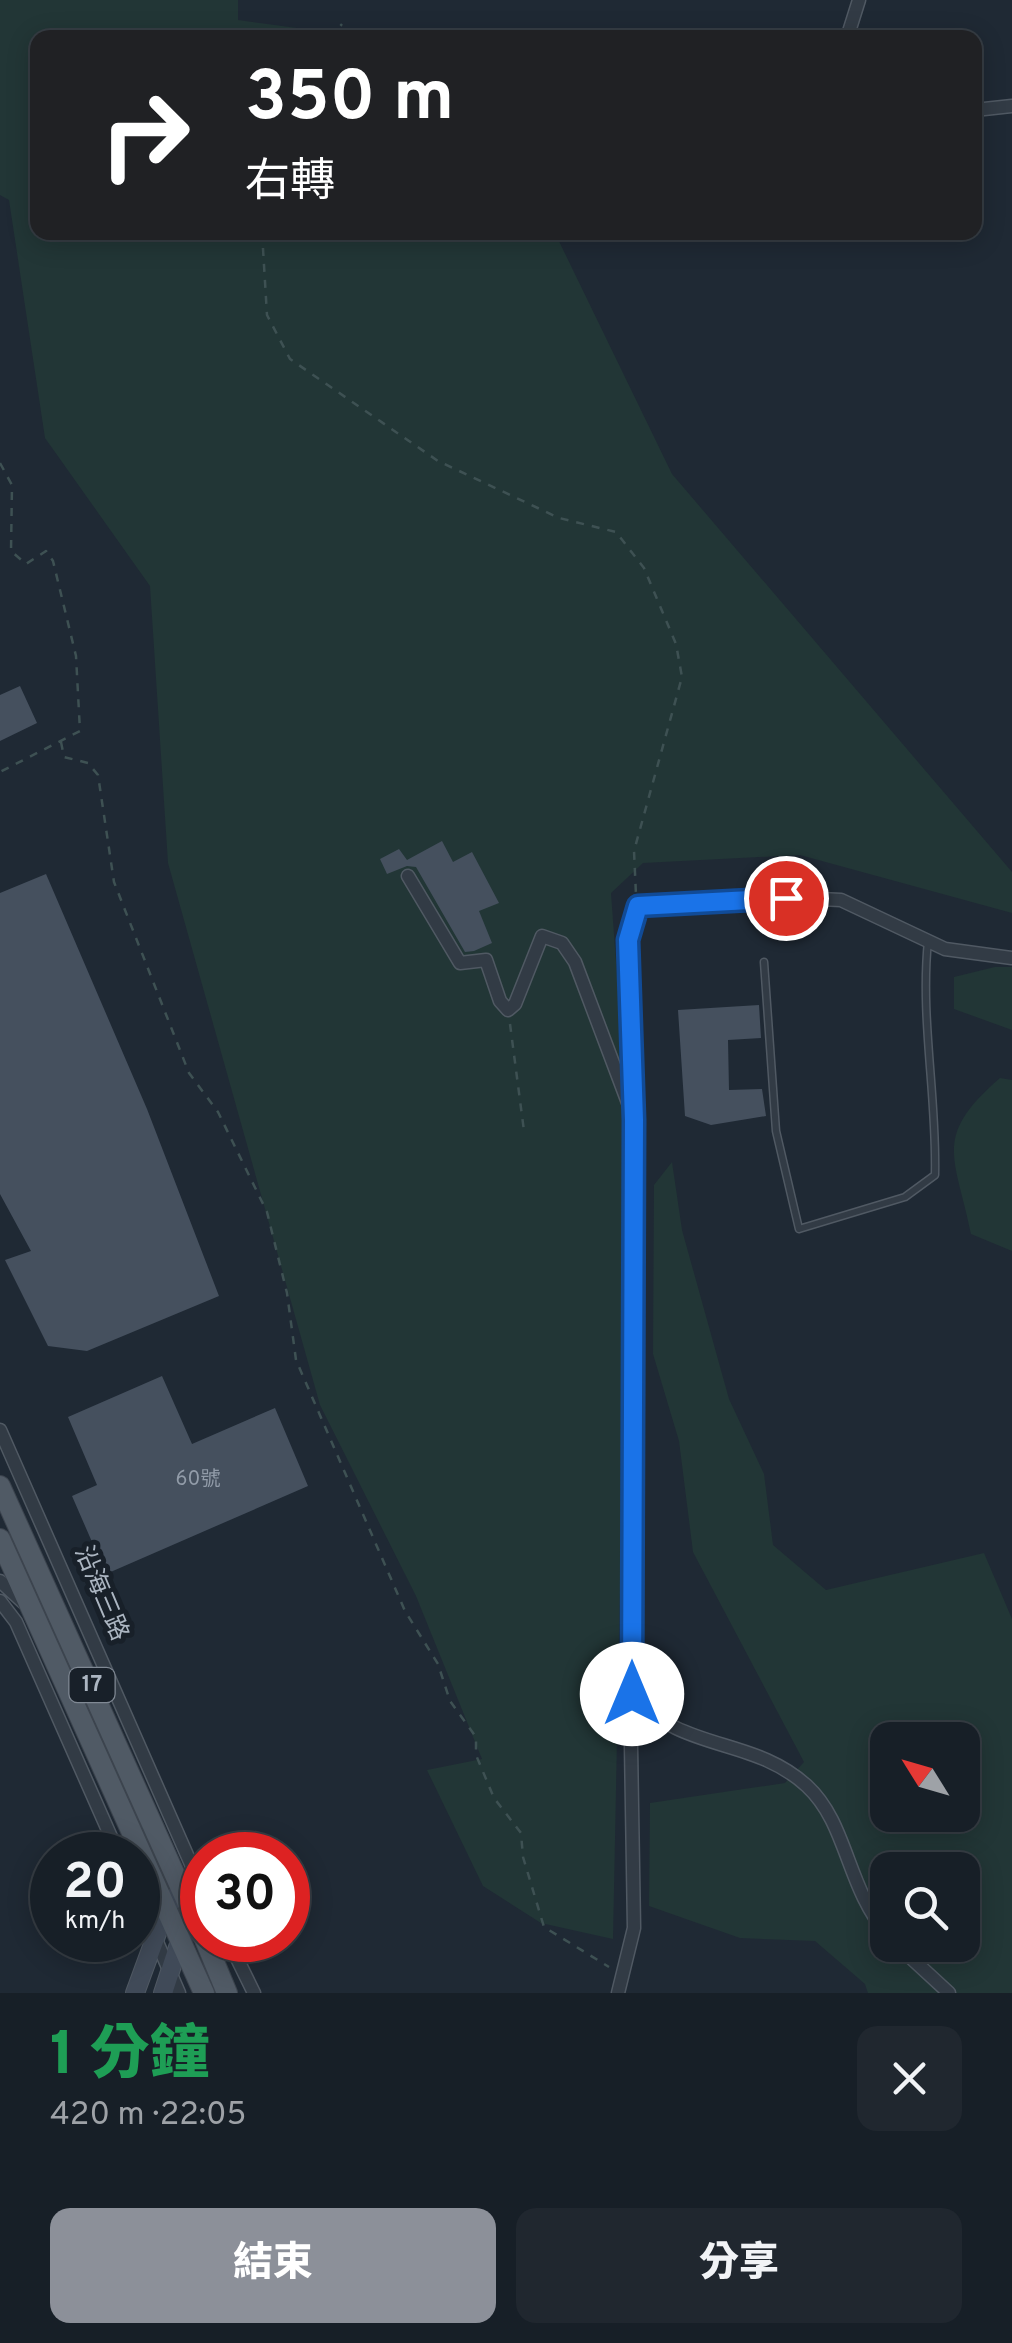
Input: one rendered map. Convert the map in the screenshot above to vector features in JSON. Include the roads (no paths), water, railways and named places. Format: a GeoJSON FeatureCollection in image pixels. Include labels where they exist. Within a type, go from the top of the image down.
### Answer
{"type":"FeatureCollection","features":[{"type":"Feature","properties":{"kind":"main road","name":"沿海三路"},"geometry":{"type":"LineString","coordinates":[[0,1486],[64,1600],[180,1860]]}},
{"type":"Feature","properties":{"kind":"main road","name":"17"},"geometry":{"type":"LineString","coordinates":[[0,1539],[180,1939]]}},
{"type":"Feature","properties":{"kind":"main road","name":"17"},"geometry":{"type":"LineString","coordinates":[[190,1962],[204,1993]]}},
{"type":"Feature","properties":{"kind":"main road","name":"沿海三路"},"geometry":{"type":"LineString","coordinates":[[214,1962],[227,1993]]}},
{"type":"Feature","properties":{"kind":"street"},"geometry":{"type":"LineString","coordinates":[[850,30],[859,0]]}},
{"type":"Feature","properties":{"kind":"street"},"geometry":{"type":"LineString","coordinates":[[982,109],[1012,106]]}},
{"type":"Feature","properties":{"kind":"street"},"geometry":{"type":"LineString","coordinates":[[408,876],[460,963],[486,960],[500,1001],[508,1010],[515,1004],[542,936],[562,943],[575,962],[634,1120]]}},
{"type":"Feature","properties":{"kind":"street"},"geometry":{"type":"LineString","coordinates":[[618,1993],[634,1928],[634,1120],[628,940],[638,906],[759,896],[841,900],[946,949],[1012,958]]}},
{"type":"Feature","properties":{"kind":"street","name":"沿海三路"},"geometry":{"type":"LineString","coordinates":[[0,1430],[64,1600]]}},
{"type":"Feature","properties":{"kind":"street"},"geometry":{"type":"LineString","coordinates":[[0,1581],[36,1614],[64,1600]]}},
{"type":"Feature","properties":{"kind":"street"},"geometry":{"type":"LineString","coordinates":[[0,1601],[16,1622],[109,1832]]}},
{"type":"Feature","properties":{"kind":"street"},"geometry":{"type":"LineString","coordinates":[[632,1694],[651,1717],[682,1734],[765,1756],[805,1784],[834,1823],[855,1887],[870,1908]]}},
{"type":"Feature","properties":{"kind":"street"},"geometry":{"type":"LineString","coordinates":[[160,1921],[166,1906],[180,1897]]}},
{"type":"Feature","properties":{"kind":"street"},"geometry":{"type":"LineString","coordinates":[[163,1993],[180,1939]]}},
{"type":"Feature","properties":{"kind":"street"},"geometry":{"type":"LineString","coordinates":[[160,1950],[179,1993]]}},
{"type":"Feature","properties":{"kind":"street"},"geometry":{"type":"LineString","coordinates":[[135,1993],[145,1962]]}},
{"type":"Feature","properties":{"kind":"street"},"geometry":{"type":"LineString","coordinates":[[239,1962],[254,1993]]}},
{"type":"Feature","properties":{"kind":"street"},"geometry":{"type":"LineString","coordinates":[[915,1962],[949,1993]]}},
{"type":"Feature","properties":{"kind":"lane"},"geometry":{"type":"LineString","coordinates":[[764,962],[776,1131],[800,1229],[904,1197],[935,1175],[932,1045],[924,976],[928,940]]}}]}
